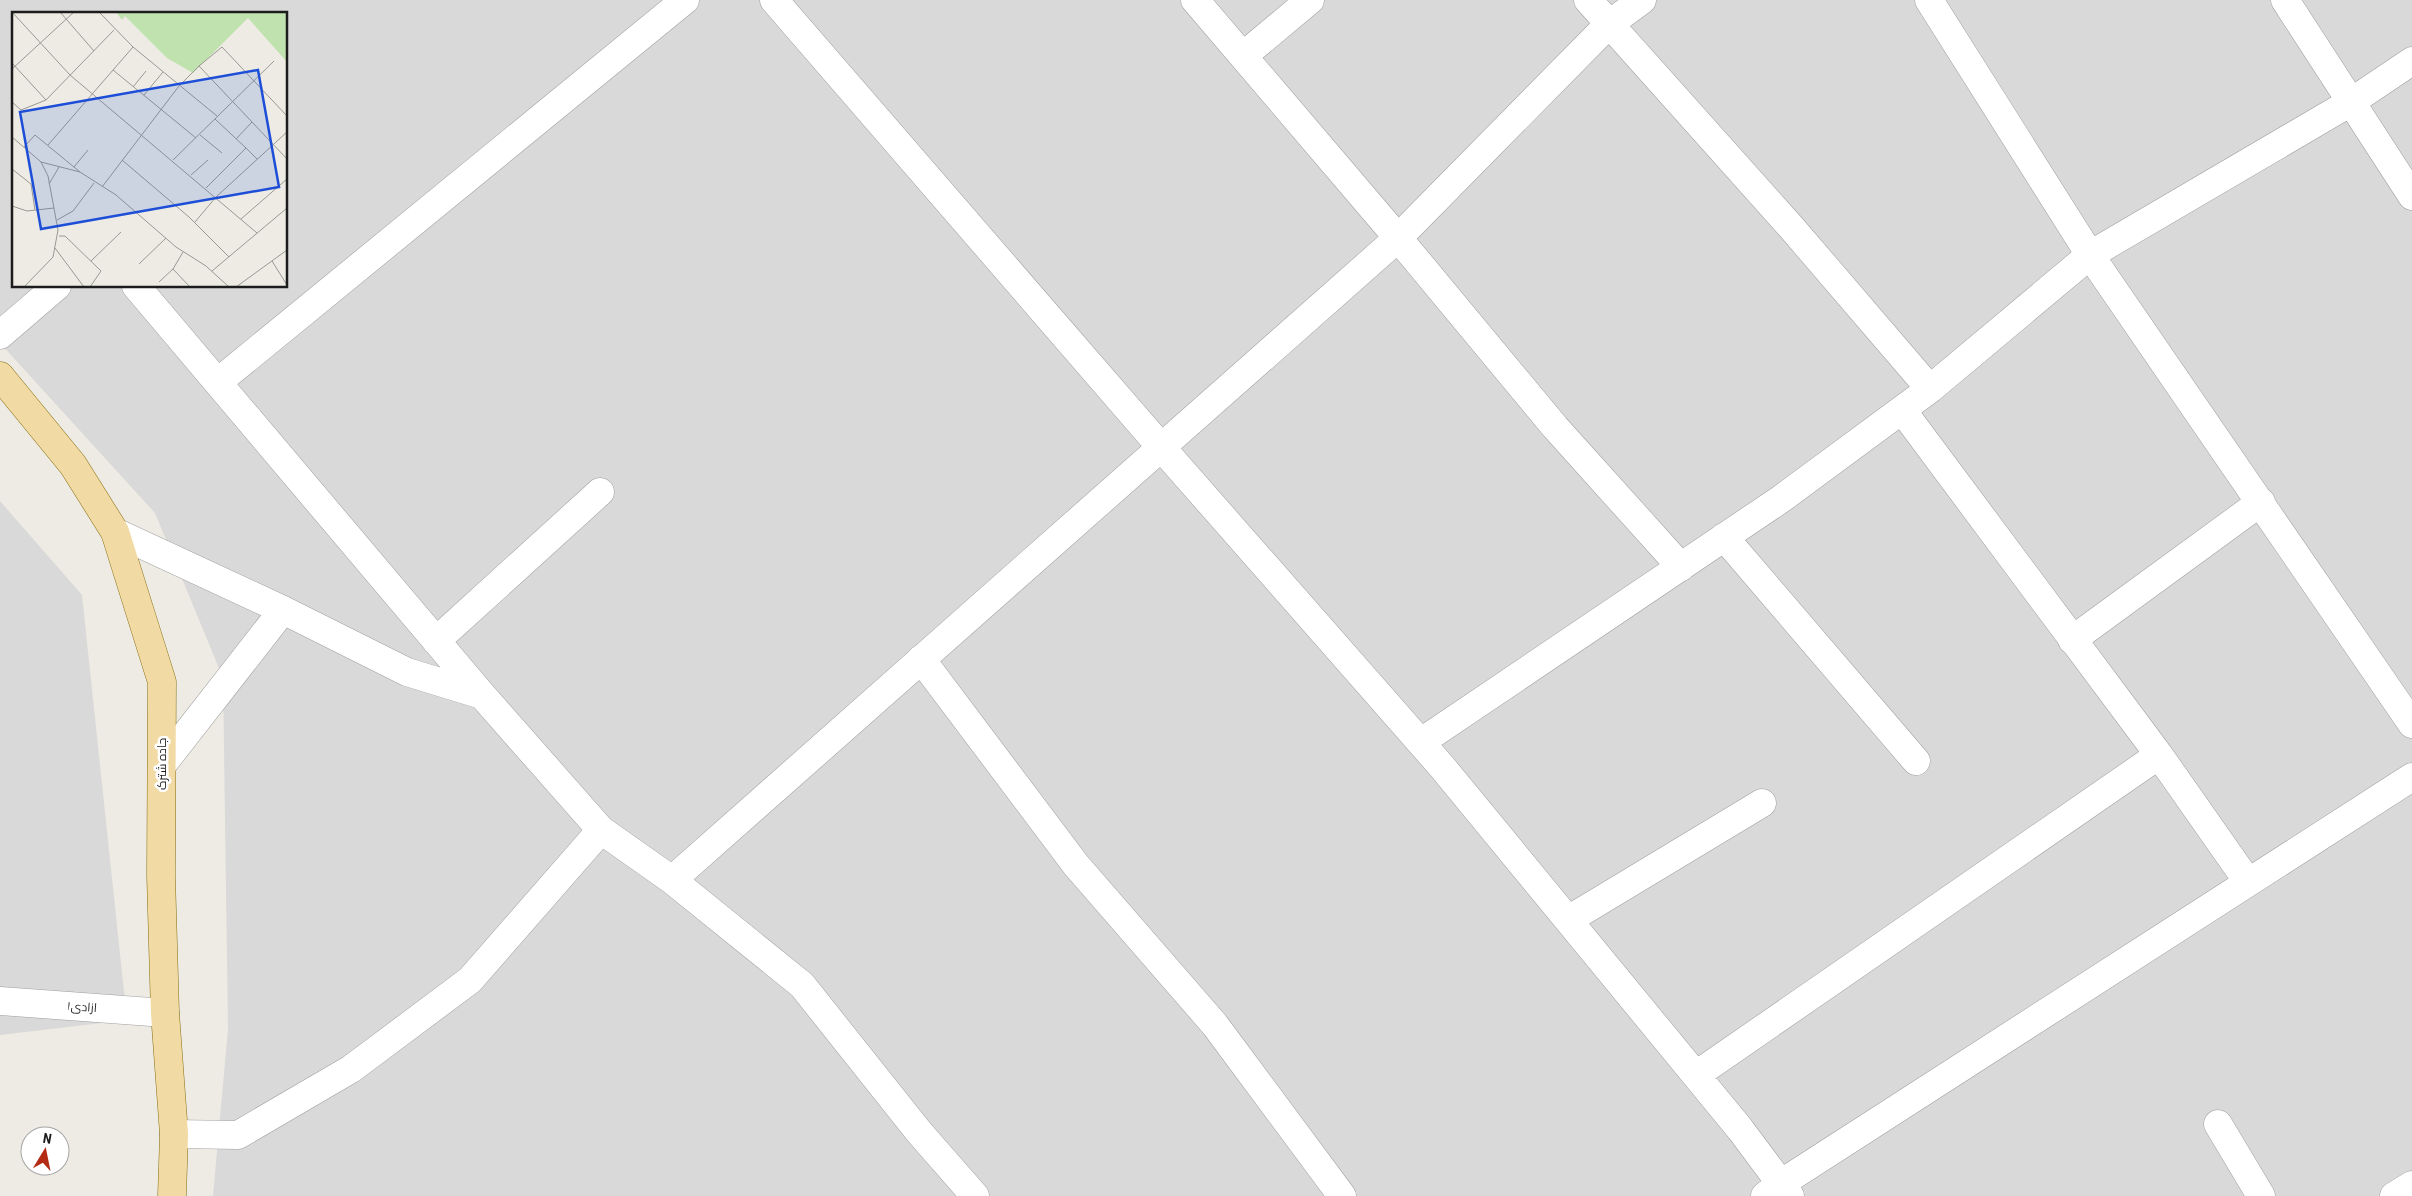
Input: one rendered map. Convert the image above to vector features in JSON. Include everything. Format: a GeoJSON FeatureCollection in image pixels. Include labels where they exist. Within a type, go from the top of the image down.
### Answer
{"type":"FeatureCollection","features":[{"type":"Feature","properties":{"kind":"main road","name":"جاده شترک"},"geometry":{"type":"LineString","coordinates":[[0,376],[73,465],[115,532],[162,682],[161,876],[165,1013],[174,1134],[172,1196]]}},
{"type":"Feature","properties":{"kind":"street"},"geometry":{"type":"LineString","coordinates":[[218,382],[685,0]]}},
{"type":"Feature","properties":{"kind":"street"},"geometry":{"type":"LineString","coordinates":[[774,0],[1161,447],[1421,742],[1740,1129],[1778,1192],[2248,882],[2412,777]]}},
{"type":"Feature","properties":{"kind":"street"},"geometry":{"type":"LineString","coordinates":[[1196,0],[1555,427],[1681,567]]}},
{"type":"Feature","properties":{"kind":"street"},"geometry":{"type":"LineString","coordinates":[[1243,56],[1310,0]]}},
{"type":"Feature","properties":{"kind":"street"},"geometry":{"type":"LineString","coordinates":[[1588,0],[1608,25],[1791,227],[1930,389]]}},
{"type":"Feature","properties":{"kind":"street"},"geometry":{"type":"LineString","coordinates":[[672,880],[1398,238],[1608,25],[1642,0]]}},
{"type":"Feature","properties":{"kind":"street"},"geometry":{"type":"LineString","coordinates":[[1929,0],[2090,255],[2412,724]]}},
{"type":"Feature","properties":{"kind":"street"},"geometry":{"type":"LineString","coordinates":[[2285,0],[2412,196]]}},
{"type":"Feature","properties":{"kind":"street"},"geometry":{"type":"LineString","coordinates":[[1421,742],[1724,538],[1902,410],[1930,389],[2090,255],[2351,102],[2412,61]]}},
{"type":"Feature","properties":{"kind":"street"},"geometry":{"type":"LineString","coordinates":[[0,335],[55,288]]}},
{"type":"Feature","properties":{"kind":"street"},"geometry":{"type":"LineString","coordinates":[[138,288],[482,695],[601,830],[672,880],[802,985],[919,1132],[975,1196]]}},
{"type":"Feature","properties":{"kind":"street"},"geometry":{"type":"LineString","coordinates":[[1902,410],[2159,755],[2248,882]]}},
{"type":"Feature","properties":{"kind":"street"},"geometry":{"type":"LineString","coordinates":[[436,641],[600,492]]}},
{"type":"Feature","properties":{"kind":"street"},"geometry":{"type":"LineString","coordinates":[[2072,640],[2260,502]]}},
{"type":"Feature","properties":{"kind":"street"},"geometry":{"type":"LineString","coordinates":[[115,532],[283,610],[408,672],[482,695]]}},
{"type":"Feature","properties":{"kind":"street"},"geometry":{"type":"LineString","coordinates":[[1724,538],[1916,761]]}},
{"type":"Feature","properties":{"kind":"street"},"geometry":{"type":"LineString","coordinates":[[162,765],[283,610]]}},
{"type":"Feature","properties":{"kind":"street"},"geometry":{"type":"LineString","coordinates":[[921,659],[1076,865],[1215,1025],[1342,1196]]}},
{"type":"Feature","properties":{"kind":"street"},"geometry":{"type":"LineString","coordinates":[[1696,1075],[2159,755]]}},
{"type":"Feature","properties":{"kind":"street"},"geometry":{"type":"LineString","coordinates":[[1568,920],[1762,804]]}},
{"type":"Feature","properties":{"kind":"street"},"geometry":{"type":"LineString","coordinates":[[174,1134],[238,1135],[351,1068],[470,980],[601,830]]}},
{"type":"Feature","properties":{"kind":"street","name":"ازادی۱"},"geometry":{"type":"LineString","coordinates":[[0,1001],[165,1013]]}},
{"type":"Feature","properties":{"kind":"street"},"geometry":{"type":"LineString","coordinates":[[2218,1124],[2261,1196]]}},
{"type":"Feature","properties":{"kind":"street"},"geometry":{"type":"LineString","coordinates":[[2394,1196],[2412,1185]]}},
{"type":"Feature","properties":{"kind":"shaded area"},"geometry":{"type":"Polygon","coordinates":[[[0,0],[2412,0],[2412,1196],[213,1196],[228,1029],[223,678],[155,513],[0,343],[0,0]]]}},
{"type":"Feature","properties":{"kind":"shaded area"},"geometry":{"type":"Polygon","coordinates":[[[0,501],[82,595],[127,1020],[0,1035],[0,501]]]}}]}
